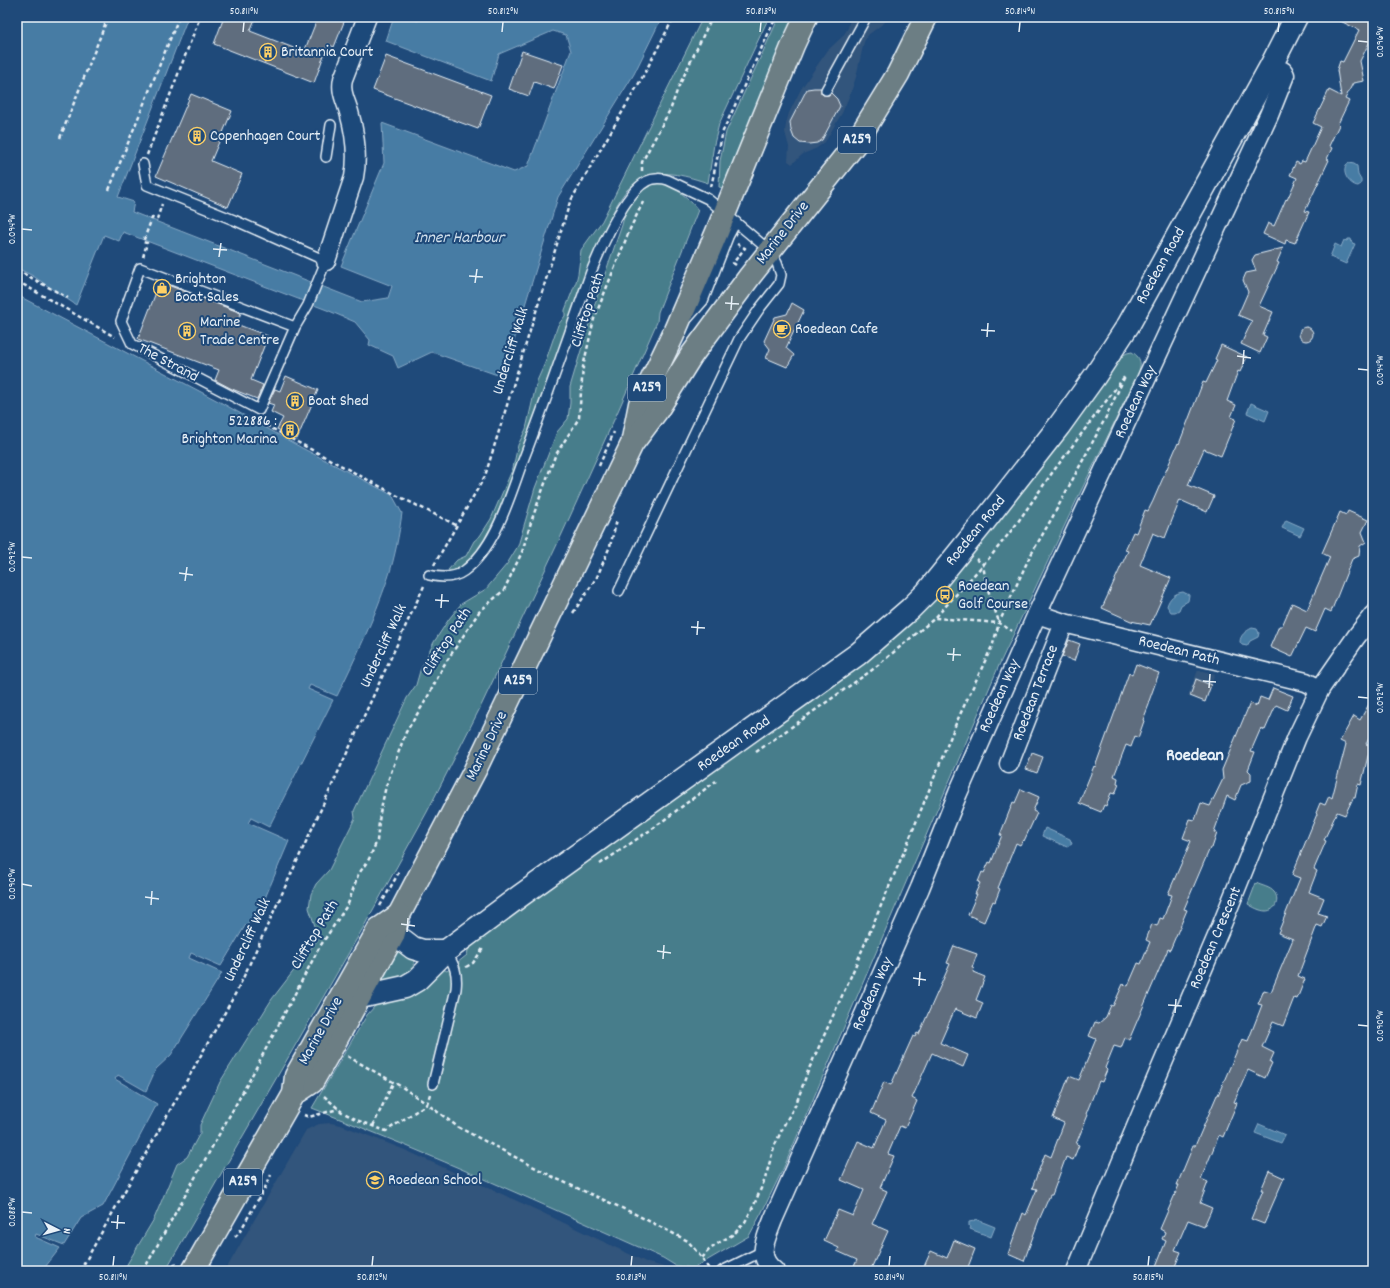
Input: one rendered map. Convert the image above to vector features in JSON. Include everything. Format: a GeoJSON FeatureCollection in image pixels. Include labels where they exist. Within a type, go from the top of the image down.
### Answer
{"type":"FeatureCollection","features":[{"type":"Feature","properties":{"kind":"main road","name":"Marine Drive"},"geometry":{"type":"LineString","coordinates":[[632,444],[640,404],[672,335],[806,17]]}},
{"type":"Feature","properties":{"kind":"main road","name":"Marine Drive"},"geometry":{"type":"LineString","coordinates":[[301,1101],[296,1076],[386,933],[399,915],[475,770],[632,444],[656,412],[691,356],[770,251],[855,144],[898,74],[926,17]]}},
{"type":"Feature","properties":{"kind":"main road","name":"Roedean Road"},"geometry":{"type":"LineString","coordinates":[[360,997],[405,987],[451,960],[520,896],[858,654],[910,609],[962,549],[1059,426],[1095,376],[1129,324],[1271,66],[1296,17]]}},
{"type":"Feature","properties":{"kind":"main road","name":"Marine Drive"},"geometry":{"type":"LineString","coordinates":[[185,1266],[301,1101],[360,997],[386,933]]}},
{"type":"Feature","properties":{"kind":"main road"},"geometry":{"type":"LineString","coordinates":[[386,933],[404,941],[413,948],[451,960]]}},
{"type":"Feature","properties":{"kind":"street","name":"The Strand"},"geometry":{"type":"LineString","coordinates":[[324,266],[354,177],[356,165],[352,122],[342,87],[343,80],[367,17]]}},
{"type":"Feature","properties":{"kind":"street","name":"Roedean Way"},"geometry":{"type":"LineString","coordinates":[[763,1251],[772,1220],[920,888],[958,793],[1037,614],[1269,115],[1285,75],[1283,71],[1271,66]]}},
{"type":"Feature","properties":{"kind":"street"},"geometry":{"type":"LineString","coordinates":[[1232,136],[1253,148]]}},
{"type":"Feature","properties":{"kind":"street","name":"Roedean Path"},"geometry":{"type":"LineString","coordinates":[[1037,614],[1064,623],[1306,682],[1320,690]]}},
{"type":"Feature","properties":{"kind":"street","name":"Roedean Crescent"},"geometry":{"type":"LineString","coordinates":[[1076,1271],[1220,929],[1292,750],[1320,690],[1373,615]]}},
{"type":"Feature","properties":{"kind":"street","name":"Roedean Terrace"},"geometry":{"type":"LineString","coordinates":[[1009,764],[1064,623]]}},
{"type":"Feature","properties":{"kind":"street"},"geometry":{"type":"LineString","coordinates":[[763,1251],[766,1262],[775,1271]]}},
{"type":"Feature","properties":{"kind":"lane"},"geometry":{"type":"LineString","coordinates":[[826,90],[866,18]]}},
{"type":"Feature","properties":{"kind":"lane"},"geometry":{"type":"LineString","coordinates":[[326,157],[330,125]]}},
{"type":"Feature","properties":{"kind":"lane"},"geometry":{"type":"LineString","coordinates":[[143,164],[147,185],[166,192],[324,266]]}},
{"type":"Feature","properties":{"kind":"lane"},"geometry":{"type":"LineString","coordinates":[[429,575],[446,578],[456,576],[461,573],[471,565],[483,551],[494,534],[544,407],[591,272],[600,251],[626,202],[640,186],[651,180],[661,178],[668,180],[723,211],[770,251],[781,275],[779,284],[760,308],[739,339],[620,591]]}},
{"type":"Feature","properties":{"kind":"lane","name":"The Strand"},"geometry":{"type":"LineString","coordinates":[[140,268],[121,321],[132,344],[259,410],[295,327],[308,305],[324,266]]}},
{"type":"Feature","properties":{"kind":"lane"},"geometry":{"type":"LineString","coordinates":[[140,268],[295,327]]}},
{"type":"Feature","properties":{"kind":"lane"},"geometry":{"type":"LineString","coordinates":[[433,1084],[458,978],[451,960]]}},
{"type":"Feature","properties":{"kind":"lane"},"geometry":{"type":"LineString","coordinates":[[722,1271],[763,1251]]}},
{"type":"Feature","properties":{"kind":"path"},"geometry":{"type":"LineString","coordinates":[[60,138],[108,17]]}},
{"type":"Feature","properties":{"kind":"path"},"geometry":{"type":"LineString","coordinates":[[109,190],[179,17]]}},
{"type":"Feature","properties":{"kind":"path"},"geometry":{"type":"LineString","coordinates":[[143,164],[200,17]]}},
{"type":"Feature","properties":{"kind":"path","name":"Undercliff Walk"},"geometry":{"type":"LineString","coordinates":[[80,1271],[238,989],[429,575],[485,476],[570,202],[642,78],[674,17]]}},
{"type":"Feature","properties":{"kind":"path"},"geometry":{"type":"LineString","coordinates":[[651,180],[649,175],[644,176],[641,169],[642,162],[670,108],[683,75],[712,17]]}},
{"type":"Feature","properties":{"kind":"path"},"geometry":{"type":"LineString","coordinates":[[723,211],[716,168],[723,131],[776,17]]}},
{"type":"Feature","properties":{"kind":"path","name":"Clifftop Path"},"geometry":{"type":"LineString","coordinates":[[143,1271],[250,1079],[319,948],[348,904],[358,875],[369,859],[377,841],[380,813],[386,786],[406,732],[426,700],[444,665],[479,612],[504,590],[522,552],[555,456],[579,418],[583,367],[594,319],[630,229],[647,195],[651,180]]}},
{"type":"Feature","properties":{"kind":"path"},"geometry":{"type":"LineString","coordinates":[[140,268],[147,243],[143,242],[152,218],[157,219],[166,192]]}},
{"type":"Feature","properties":{"kind":"path"},"geometry":{"type":"LineString","coordinates":[[17,270],[68,298]]}},
{"type":"Feature","properties":{"kind":"path"},"geometry":{"type":"LineString","coordinates":[[702,1258],[709,1250],[734,1234],[745,1222],[754,1204],[765,1179],[774,1147],[785,1122],[796,1104],[808,1071],[851,976],[915,826],[957,721],[993,644],[999,623],[1029,558],[1106,417],[1126,376],[1052,473],[1015,526],[991,556],[935,618],[866,674],[751,755]]}},
{"type":"Feature","properties":{"kind":"path"},"geometry":{"type":"LineString","coordinates":[[597,471],[616,428]]}},
{"type":"Feature","properties":{"kind":"path"},"geometry":{"type":"LineString","coordinates":[[571,616],[597,577],[610,546],[618,517]]}},
{"type":"Feature","properties":{"kind":"path"},"geometry":{"type":"LineString","coordinates":[[442,518],[456,525]]}},
{"type":"Feature","properties":{"kind":"path"},"geometry":{"type":"LineString","coordinates":[[962,549],[983,564],[986,584],[999,623]]}},
{"type":"Feature","properties":{"kind":"path"},"geometry":{"type":"LineString","coordinates":[[935,618],[999,623],[1026,640]]}},
{"type":"Feature","properties":{"kind":"path"},"geometry":{"type":"LineString","coordinates":[[595,867],[652,829],[720,777]]}},
{"type":"Feature","properties":{"kind":"path"},"geometry":{"type":"LineString","coordinates":[[379,908],[402,866]]}},
{"type":"Feature","properties":{"kind":"path"},"geometry":{"type":"LineString","coordinates":[[451,960],[464,968],[472,963],[486,944]]}},
{"type":"Feature","properties":{"kind":"path"},"geometry":{"type":"LineString","coordinates":[[346,1054],[349,1058],[393,1082],[427,1104],[464,1131],[557,1179],[634,1214],[688,1241],[702,1258],[710,1271]]}},
{"type":"Feature","properties":{"kind":"path"},"geometry":{"type":"LineString","coordinates":[[373,1126],[393,1082]]}},
{"type":"Feature","properties":{"kind":"path"},"geometry":{"type":"LineString","coordinates":[[323,1094],[339,1109],[353,1118],[386,1131],[427,1104],[433,1084]]}},
{"type":"Feature","properties":{"kind":"path"},"geometry":{"type":"LineString","coordinates":[[300,1121],[304,1115],[301,1101]]}},
{"type":"Feature","properties":{"kind":"path"},"geometry":{"type":"LineString","coordinates":[[304,1115],[309,1117],[339,1109]]}},
{"type":"Feature","properties":{"kind":"path"},"geometry":{"type":"LineString","coordinates":[[231,1241],[239,1233],[267,1184],[273,1170]]}},
{"type":"Feature","properties":{"kind":"path"},"geometry":{"type":"LineString","coordinates":[[169,1271],[185,1266]]}},
{"type":"Feature","properties":{"kind":"shaded area"},"geometry":{"type":"Polygon","coordinates":[[[850,17],[892,17],[868,35],[864,42],[851,92],[842,113],[825,142],[817,148],[803,154],[792,164],[788,161],[789,147],[785,132],[789,113],[801,89],[816,67],[828,50],[843,36],[848,28],[850,17]]]}},
{"type":"Feature","properties":{"kind":"shaded area"},"geometry":{"type":"Polygon","coordinates":[[[1198,670],[1215,674],[1205,702],[1188,696],[1198,670]]]}},
{"type":"Feature","properties":{"kind":"shaded area","name":"Roedean School"},"geometry":{"type":"Polygon","coordinates":[[[331,1123],[341,1125],[405,1150],[648,1263],[672,1269],[673,1271],[225,1271],[306,1130],[319,1124],[331,1123]]]}},
{"type":"Feature","properties":{"kind":"green space"},"geometry":{"type":"Polygon","coordinates":[[[703,17],[769,17],[719,124],[714,144],[708,183],[676,175],[653,174],[645,176],[628,189],[622,196],[595,250],[577,295],[566,330],[502,503],[480,547],[465,565],[454,570],[448,570],[457,560],[466,556],[474,541],[480,536],[491,519],[513,468],[518,445],[526,429],[537,381],[558,325],[565,316],[565,310],[578,274],[581,250],[602,221],[703,17]]]}},
{"type":"Feature","properties":{"kind":"green space"},"geometry":{"type":"Polygon","coordinates":[[[779,17],[798,17],[724,188],[719,187],[720,161],[726,132],[779,17]]]}},
{"type":"Feature","properties":{"kind":"green space"},"geometry":{"type":"Polygon","coordinates":[[[659,183],[664,183],[675,188],[698,210],[658,312],[657,322],[562,534],[480,708],[427,812],[363,928],[165,1271],[123,1271],[154,1219],[177,1164],[187,1157],[200,1133],[200,1125],[220,1082],[272,999],[319,938],[309,908],[311,894],[316,884],[329,870],[355,818],[354,811],[407,698],[416,685],[420,671],[434,642],[461,604],[486,589],[507,564],[518,546],[535,488],[557,432],[568,419],[570,387],[597,297],[627,210],[634,198],[639,193],[659,183]]]}},
{"type":"Feature","properties":{"kind":"green space"},"geometry":{"type":"Polygon","coordinates":[[[1132,352],[1138,357],[1140,363],[1137,376],[1000,663],[784,1167],[749,1236],[694,1268],[676,1266],[663,1258],[489,1181],[312,1108],[367,1015],[375,1006],[443,969],[447,971],[467,955],[469,946],[883,645],[1115,360],[1127,353],[1132,352]]]}},
{"type":"Feature","properties":{"kind":"green space"},"geometry":{"type":"Polygon","coordinates":[[[1256,883],[1274,892],[1277,898],[1275,907],[1264,911],[1248,904],[1256,883]]]}},
{"type":"Feature","properties":{"kind":"green space"},"geometry":{"type":"Polygon","coordinates":[[[402,950],[414,958],[414,965],[409,974],[380,982],[376,979],[396,951],[402,950]]]}},
{"type":"Feature","properties":{"kind":"water","name":"Inner Harbour"},"geometry":{"type":"Polygon","coordinates":[[[17,17],[188,17],[118,197],[134,202],[132,212],[362,302],[388,298],[392,286],[341,266],[384,163],[382,123],[514,172],[528,166],[571,51],[566,35],[553,31],[499,54],[491,81],[386,41],[394,17],[407,17],[418,21],[419,17],[662,17],[634,74],[558,197],[503,377],[432,352],[398,368],[393,356],[369,345],[370,340],[355,322],[123,232],[119,241],[104,235],[76,305],[33,276],[17,268],[17,17]]]}},
{"type":"Feature","properties":{"kind":"water"},"geometry":{"type":"Polygon","coordinates":[[[1349,163],[1357,166],[1358,175],[1361,180],[1361,184],[1358,186],[1351,183],[1346,177],[1345,169],[1349,163]]]}},
{"type":"Feature","properties":{"kind":"water"},"geometry":{"type":"Polygon","coordinates":[[[1348,239],[1351,239],[1352,243],[1355,244],[1346,264],[1330,257],[1335,244],[1341,247],[1344,240],[1347,241],[1348,239]]]}},
{"type":"Feature","properties":{"kind":"water"},"geometry":{"type":"Polygon","coordinates":[[[17,295],[392,495],[402,513],[393,562],[383,593],[371,623],[337,696],[310,685],[308,689],[333,700],[269,827],[251,818],[248,823],[289,841],[260,910],[245,926],[221,966],[191,953],[189,958],[222,973],[171,1055],[156,1069],[146,1091],[118,1075],[115,1079],[157,1104],[103,1206],[81,1218],[64,1245],[36,1234],[35,1237],[60,1248],[42,1271],[17,1271],[17,295]]]}},
{"type":"Feature","properties":{"kind":"water"},"geometry":{"type":"Polygon","coordinates":[[[1251,403],[1269,411],[1265,421],[1247,413],[1251,403]]]}},
{"type":"Feature","properties":{"kind":"water"},"geometry":{"type":"Polygon","coordinates":[[[1286,520],[1304,528],[1300,536],[1282,528],[1286,520]]]}},
{"type":"Feature","properties":{"kind":"water"},"geometry":{"type":"Polygon","coordinates":[[[1183,592],[1189,595],[1188,601],[1181,605],[1179,610],[1171,612],[1167,606],[1169,601],[1175,595],[1183,592]]]}},
{"type":"Feature","properties":{"kind":"water"},"geometry":{"type":"Polygon","coordinates":[[[1252,628],[1257,629],[1259,633],[1258,637],[1250,641],[1247,646],[1242,645],[1240,642],[1242,635],[1252,628]]]}},
{"type":"Feature","properties":{"kind":"water"},"geometry":{"type":"Polygon","coordinates":[[[1045,828],[1070,839],[1072,844],[1067,847],[1042,836],[1045,828]]]}},
{"type":"Feature","properties":{"kind":"water"},"geometry":{"type":"Polygon","coordinates":[[[1259,1124],[1285,1135],[1281,1143],[1255,1133],[1259,1124]]]}},
{"type":"Feature","properties":{"kind":"water"},"geometry":{"type":"Polygon","coordinates":[[[975,1219],[995,1227],[991,1237],[970,1229],[971,1227],[969,1226],[969,1222],[974,1221],[975,1219]]]}},
{"type":"Feature","properties":{"kind":"building","name":"Britannia Court"},"geometry":{"type":"Polygon","coordinates":[[[224,17],[256,17],[250,31],[304,52],[318,17],[346,17],[334,47],[328,44],[314,83],[214,44],[224,17]]]}},
{"type":"Feature","properties":{"kind":"building"},"geometry":{"type":"Polygon","coordinates":[[[1332,17],[1373,17],[1373,35],[1360,61],[1364,81],[1353,83],[1345,99],[1349,101],[1329,146],[1332,148],[1327,159],[1329,160],[1305,211],[1309,212],[1295,243],[1286,240],[1285,244],[1263,234],[1268,223],[1274,226],[1286,199],[1287,200],[1297,178],[1290,175],[1296,162],[1300,164],[1302,161],[1305,162],[1321,127],[1313,123],[1329,90],[1341,96],[1337,70],[1340,61],[1343,62],[1359,30],[1332,17]]]}},
{"type":"Feature","properties":{"kind":"building"},"geometry":{"type":"Polygon","coordinates":[[[522,51],[563,65],[554,89],[534,82],[529,96],[509,89],[522,51]]]}},
{"type":"Feature","properties":{"kind":"building"},"geometry":{"type":"Polygon","coordinates":[[[386,56],[491,95],[478,129],[373,90],[386,56]]]}},
{"type":"Feature","properties":{"kind":"building"},"geometry":{"type":"Polygon","coordinates":[[[821,88],[821,93],[823,95],[829,95],[831,93],[837,99],[840,106],[822,140],[817,143],[800,143],[794,138],[790,122],[807,89],[821,88]]]}},
{"type":"Feature","properties":{"kind":"building","name":"Copenhagen Court"},"geometry":{"type":"Polygon","coordinates":[[[191,94],[232,111],[211,161],[242,174],[228,207],[156,176],[191,94]]]}},
{"type":"Feature","properties":{"kind":"building"},"geometry":{"type":"Polygon","coordinates":[[[1283,248],[1277,262],[1279,263],[1259,306],[1273,312],[1263,335],[1267,337],[1260,353],[1241,344],[1252,321],[1238,315],[1248,292],[1243,280],[1246,273],[1256,271],[1252,260],[1255,255],[1283,248]]]}},
{"type":"Feature","properties":{"kind":"building","name":"Marine Trade Centre"},"geometry":{"type":"Polygon","coordinates":[[[160,282],[241,313],[236,324],[268,336],[251,380],[263,385],[257,399],[215,380],[219,370],[138,339],[160,282]]]}},
{"type":"Feature","properties":{"kind":"building","name":"Roedean Cafe"},"geometry":{"type":"Polygon","coordinates":[[[792,303],[804,310],[786,348],[794,355],[787,367],[766,358],[770,349],[764,341],[775,317],[787,314],[792,303]]]}},
{"type":"Feature","properties":{"kind":"building"},"geometry":{"type":"Polygon","coordinates":[[[1306,327],[1311,329],[1313,334],[1311,339],[1306,341],[1301,339],[1299,334],[1301,329],[1306,327]]]}},
{"type":"Feature","properties":{"kind":"building"},"geometry":{"type":"Polygon","coordinates":[[[1221,345],[1247,357],[1240,372],[1238,371],[1227,401],[1236,405],[1231,417],[1236,419],[1221,456],[1204,449],[1188,485],[1214,496],[1207,512],[1180,500],[1165,538],[1153,533],[1140,565],[1171,578],[1150,625],[1131,621],[1102,608],[1128,551],[1125,550],[1133,532],[1136,533],[1145,510],[1148,511],[1153,501],[1178,443],[1179,444],[1203,382],[1206,383],[1217,360],[1215,359],[1221,345]]]}},
{"type":"Feature","properties":{"kind":"building","name":"Boat Shed"},"geometry":{"type":"Polygon","coordinates":[[[286,376],[318,390],[297,439],[277,429],[283,418],[271,412],[274,405],[268,403],[275,389],[280,391],[286,376]]]}},
{"type":"Feature","properties":{"kind":"building"},"geometry":{"type":"Polygon","coordinates":[[[1348,511],[1368,520],[1362,532],[1366,542],[1360,546],[1359,556],[1352,559],[1331,612],[1325,609],[1315,632],[1306,628],[1292,657],[1270,647],[1279,626],[1282,626],[1292,603],[1307,610],[1330,557],[1322,553],[1340,512],[1346,515],[1348,511]]]}},
{"type":"Feature","properties":{"kind":"building"},"geometry":{"type":"Polygon","coordinates":[[[1069,640],[1080,644],[1074,661],[1062,656],[1069,640]]]}},
{"type":"Feature","properties":{"kind":"building"},"geometry":{"type":"Polygon","coordinates":[[[1136,664],[1159,673],[1138,738],[1135,736],[1131,747],[1126,745],[1114,776],[1118,778],[1117,783],[1119,784],[1115,794],[1111,793],[1106,806],[1104,805],[1101,812],[1079,803],[1094,766],[1095,767],[1129,673],[1132,675],[1136,664]]]}},
{"type":"Feature","properties":{"kind":"building"},"geometry":{"type":"Polygon","coordinates":[[[1196,679],[1211,685],[1205,702],[1190,696],[1196,679]]]}},
{"type":"Feature","properties":{"kind":"building"},"geometry":{"type":"Polygon","coordinates":[[[1273,688],[1293,696],[1287,710],[1276,705],[1265,730],[1261,728],[1251,751],[1255,752],[1248,770],[1251,773],[1251,781],[1241,785],[1235,800],[1227,796],[1214,832],[1217,833],[1212,848],[1210,848],[1184,909],[1187,910],[1170,950],[1168,949],[1129,1040],[1125,1038],[1121,1048],[1114,1046],[1105,1068],[1107,1070],[1102,1082],[1099,1081],[1086,1114],[1088,1115],[1076,1144],[1079,1145],[1073,1160],[1066,1157],[1052,1195],[1050,1195],[1039,1220],[1024,1261],[1008,1254],[1023,1213],[1026,1215],[1037,1189],[1032,1188],[1045,1154],[1051,1157],[1064,1123],[1053,1118],[1069,1076],[1079,1080],[1096,1039],[1089,1036],[1095,1022],[1099,1023],[1106,1017],[1123,984],[1128,986],[1138,963],[1141,964],[1150,942],[1146,940],[1152,924],[1157,926],[1160,918],[1163,919],[1172,895],[1168,894],[1191,841],[1183,838],[1190,819],[1195,820],[1201,803],[1210,806],[1223,779],[1222,770],[1250,703],[1257,706],[1260,697],[1268,700],[1273,688]]]}},
{"type":"Feature","properties":{"kind":"building"},"geometry":{"type":"Polygon","coordinates":[[[1373,697],[1373,731],[1366,744],[1373,747],[1368,756],[1361,785],[1358,784],[1355,798],[1353,798],[1345,815],[1337,812],[1324,840],[1326,841],[1314,869],[1317,871],[1309,892],[1324,898],[1318,913],[1327,916],[1322,927],[1317,925],[1298,976],[1305,979],[1297,999],[1294,998],[1283,1026],[1273,1022],[1262,1047],[1274,1053],[1270,1062],[1272,1063],[1265,1078],[1248,1070],[1234,1102],[1237,1103],[1223,1137],[1219,1135],[1201,1179],[1208,1182],[1200,1203],[1212,1208],[1204,1226],[1188,1220],[1175,1250],[1181,1252],[1173,1271],[1154,1271],[1166,1241],[1162,1239],[1165,1232],[1160,1229],[1179,1185],[1177,1185],[1193,1146],[1195,1146],[1242,1039],[1248,1041],[1262,1005],[1258,1004],[1264,990],[1271,992],[1293,939],[1278,933],[1300,878],[1292,875],[1320,803],[1325,805],[1329,796],[1332,798],[1346,744],[1340,741],[1354,716],[1360,720],[1373,697]]]}},
{"type":"Feature","properties":{"kind":"building"},"geometry":{"type":"Polygon","coordinates":[[[1032,753],[1043,757],[1037,773],[1026,769],[1032,753]]]}},
{"type":"Feature","properties":{"kind":"building"},"geometry":{"type":"Polygon","coordinates":[[[1021,789],[1039,797],[1033,811],[1037,813],[1024,841],[1023,840],[1020,845],[1016,843],[998,888],[1000,889],[995,902],[993,901],[984,922],[968,915],[977,894],[975,894],[980,883],[978,882],[982,872],[984,873],[989,862],[991,863],[1013,802],[1015,803],[1021,789]]]}},
{"type":"Feature","properties":{"kind":"building"},"geometry":{"type":"Polygon","coordinates":[[[954,946],[977,954],[972,968],[974,968],[973,972],[985,977],[976,1000],[983,1003],[977,1018],[955,1009],[940,1043],[968,1055],[963,1067],[932,1053],[912,1098],[917,1101],[905,1128],[900,1126],[888,1154],[894,1156],[880,1188],[887,1191],[872,1224],[888,1231],[870,1271],[852,1271],[857,1260],[837,1251],[839,1248],[824,1241],[838,1210],[853,1216],[864,1190],[841,1180],[858,1141],[874,1148],[886,1120],[871,1113],[884,1082],[891,1085],[913,1036],[915,1037],[917,1033],[919,1034],[950,964],[947,963],[954,946]]]}},
{"type":"Feature","properties":{"kind":"building"},"geometry":{"type":"Polygon","coordinates":[[[1269,1171],[1284,1178],[1264,1224],[1251,1219],[1269,1171]]]}},
{"type":"Feature","properties":{"kind":"building"},"geometry":{"type":"Polygon","coordinates":[[[954,1240],[975,1249],[968,1267],[977,1271],[922,1271],[931,1251],[947,1258],[954,1240]]]}},
{"type":"Feature","properties":{"kind":"place","name":"Britannia Court"},"geometry":{"type":"Point","coordinates":[268,52]}},
{"type":"Feature","properties":{"kind":"place","name":"Copenhagen Court"},"geometry":{"type":"Point","coordinates":[197,136]}},
{"type":"Feature","properties":{"kind":"place","name":"Brighton Boat Sales"},"geometry":{"type":"Point","coordinates":[162,288]}},
{"type":"Feature","properties":{"kind":"place","name":"Roedean Cafe"},"geometry":{"type":"Point","coordinates":[782,329]}},
{"type":"Feature","properties":{"kind":"place","name":"Marine Trade Centre"},"geometry":{"type":"Point","coordinates":[187,331]}},
{"type":"Feature","properties":{"kind":"place","name":"Boat Shed"},"geometry":{"type":"Point","coordinates":[295,401]}},
{"type":"Feature","properties":{"kind":"place","name":"522886 : Brighton Marina"},"geometry":{"type":"Point","coordinates":[290,430]}},
{"type":"Feature","properties":{"kind":"place","name":"Roedean Golf Course"},"geometry":{"type":"Point","coordinates":[945,595]}},
{"type":"Feature","properties":{"kind":"place","name":"Roedean School"},"geometry":{"type":"Point","coordinates":[375,1180]}},
{"type":"Feature","properties":{"kind":"district","name":"Roedean"},"geometry":{"type":"Point","coordinates":[1195,756]}}]}
